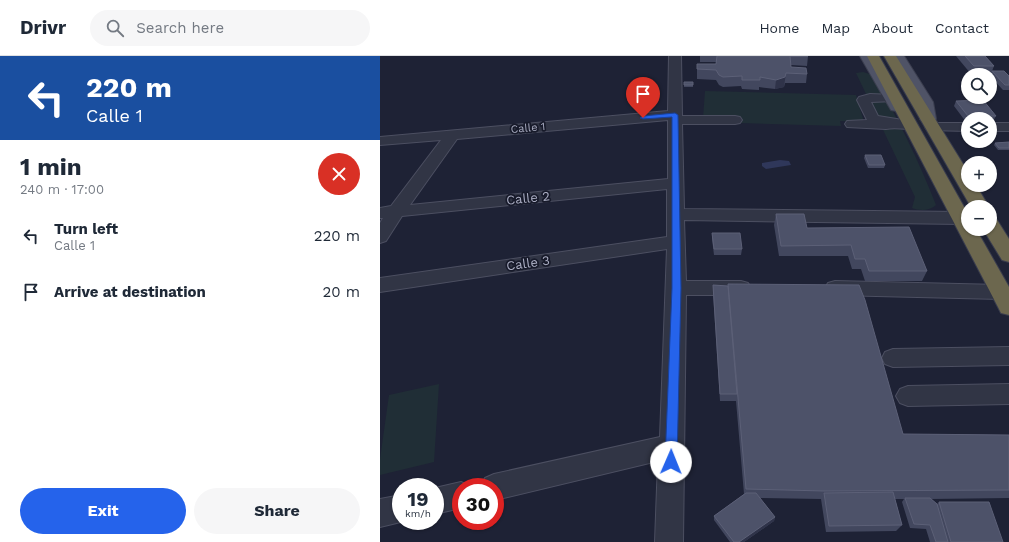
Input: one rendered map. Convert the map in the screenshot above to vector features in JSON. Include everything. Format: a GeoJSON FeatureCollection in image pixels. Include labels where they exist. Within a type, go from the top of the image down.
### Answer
{"type":"FeatureCollection","features":[{"type":"Feature","properties":{"kind":"highway"},"geometry":{"type":"LineString","coordinates":[[873,56],[904,123],[960,218],[1005,299]]}},
{"type":"Feature","properties":{"kind":"highway"},"geometry":{"type":"LineString","coordinates":[[890,56],[976,200]]}},
{"type":"Feature","properties":{"kind":"highway"},"geometry":{"type":"LineString","coordinates":[[997,236],[1009,256]]}},
{"type":"Feature","properties":{"kind":"main road"},"geometry":{"type":"LineString","coordinates":[[866,56],[892,97]]}},
{"type":"Feature","properties":{"kind":"main road"},"geometry":{"type":"LineString","coordinates":[[898,56],[926,102],[930,123]]}},
{"type":"Feature","properties":{"kind":"street"},"geometry":{"type":"LineString","coordinates":[[669,542],[676,288],[675,56]]}},
{"type":"Feature","properties":{"kind":"street"},"geometry":{"type":"LineString","coordinates":[[892,97],[870,98],[864,100],[872,118],[879,122],[904,123]]}},
{"type":"Feature","properties":{"kind":"street","name":"Calle 1"},"geometry":{"type":"LineString","coordinates":[[380,141],[675,117],[735,120]]}},
{"type":"Feature","properties":{"kind":"street"},"geometry":{"type":"LineString","coordinates":[[852,124],[883,126],[904,123]]}},
{"type":"Feature","properties":{"kind":"street"},"geometry":{"type":"LineString","coordinates":[[930,123],[961,126]]}},
{"type":"Feature","properties":{"kind":"street"},"geometry":{"type":"LineString","coordinates":[[997,127],[1009,127]]}},
{"type":"Feature","properties":{"kind":"street"},"geometry":{"type":"LineString","coordinates":[[380,236],[388,213],[452,135]]}},
{"type":"Feature","properties":{"kind":"street","name":"Calle 2"},"geometry":{"type":"LineString","coordinates":[[388,213],[676,183]]}},
{"type":"Feature","properties":{"kind":"street"},"geometry":{"type":"LineString","coordinates":[[676,214],[960,218]]}},
{"type":"Feature","properties":{"kind":"street","name":"Calle 3"},"geometry":{"type":"LineString","coordinates":[[380,285],[676,242]]}},
{"type":"Feature","properties":{"kind":"street"},"geometry":{"type":"LineString","coordinates":[[676,288],[756,288]]}},
{"type":"Feature","properties":{"kind":"street"},"geometry":{"type":"LineString","coordinates":[[819,288],[1005,299]]}},
{"type":"Feature","properties":{"kind":"street"},"geometry":{"type":"LineString","coordinates":[[893,358],[1009,356]]}},
{"type":"Feature","properties":{"kind":"street"},"geometry":{"type":"LineString","coordinates":[[908,396],[1009,394]]}},
{"type":"Feature","properties":{"kind":"street"},"geometry":{"type":"LineString","coordinates":[[504,485],[672,446]]}},
{"type":"Feature","properties":{"kind":"street"},"geometry":{"type":"LineString","coordinates":[[380,513],[392,511]]}},
{"type":"Feature","properties":{"kind":"shaded area"},"geometry":{"type":"Polygon","coordinates":[[[863,72],[873,75],[891,107],[922,172],[936,205],[934,207],[921,210],[912,208],[915,197],[856,73],[863,72]]]}},
{"type":"Feature","properties":{"kind":"shaded area"},"geometry":{"type":"Polygon","coordinates":[[[705,91],[856,95],[864,122],[840,121],[841,126],[740,123],[703,118],[705,91]]]}},
{"type":"Feature","properties":{"kind":"shaded area"},"geometry":{"type":"Polygon","coordinates":[[[439,384],[434,462],[380,475],[380,459],[389,395],[439,384]]]}},
{"type":"Feature","properties":{"kind":"water"},"geometry":{"type":"Polygon","coordinates":[[[780,160],[789,161],[791,165],[766,169],[762,166],[762,163],[780,160]]]}},
{"type":"Feature","properties":{"kind":"building"},"geometry":{"type":"Polygon","coordinates":[[[717,56],[790,56],[791,67],[806,68],[807,74],[786,73],[785,77],[776,80],[760,77],[760,80],[742,80],[742,76],[723,77],[719,75],[716,70],[697,69],[697,64],[716,64],[717,56]]]}},
{"type":"Feature","properties":{"kind":"building"},"geometry":{"type":"Polygon","coordinates":[[[965,56],[985,56],[994,66],[974,66],[965,56]]]}},
{"type":"Feature","properties":{"kind":"building"},"geometry":{"type":"Polygon","coordinates":[[[997,71],[1004,71],[1009,76],[1009,85],[1005,85],[997,76],[997,71]]]}},
{"type":"Feature","properties":{"kind":"building"},"geometry":{"type":"Polygon","coordinates":[[[684,82],[693,82],[693,85],[684,85],[684,82]]]}},
{"type":"Feature","properties":{"kind":"building"},"geometry":{"type":"Polygon","coordinates":[[[956,101],[961,101],[961,104],[986,104],[993,112],[965,112],[956,101]]]}},
{"type":"Feature","properties":{"kind":"building"},"geometry":{"type":"Polygon","coordinates":[[[1009,142],[1009,148],[999,148],[997,143],[1009,142]]]}},
{"type":"Feature","properties":{"kind":"building"},"geometry":{"type":"Polygon","coordinates":[[[865,155],[881,155],[885,165],[869,165],[865,155]]]}},
{"type":"Feature","properties":{"kind":"building"},"geometry":{"type":"Polygon","coordinates":[[[776,214],[804,214],[807,228],[909,227],[927,271],[869,271],[865,259],[855,259],[851,245],[781,246],[776,214]]]}},
{"type":"Feature","properties":{"kind":"building"},"geometry":{"type":"Polygon","coordinates":[[[712,233],[740,233],[742,249],[714,249],[712,233]]]}},
{"type":"Feature","properties":{"kind":"building"},"geometry":{"type":"Polygon","coordinates":[[[728,284],[859,285],[865,300],[903,434],[1009,435],[1009,490],[824,491],[746,489],[728,284]]]}},
{"type":"Feature","properties":{"kind":"building"},"geometry":{"type":"Polygon","coordinates":[[[713,285],[728,286],[737,394],[720,394],[713,285]]]}},
{"type":"Feature","properties":{"kind":"building"},"geometry":{"type":"Polygon","coordinates":[[[893,492],[902,525],[829,526],[824,493],[893,492]]]}},
{"type":"Feature","properties":{"kind":"building"},"geometry":{"type":"Polygon","coordinates":[[[746,493],[756,493],[775,517],[739,542],[734,542],[714,516],[746,493]]]}},
{"type":"Feature","properties":{"kind":"building"},"geometry":{"type":"Polygon","coordinates":[[[905,498],[930,498],[937,504],[948,542],[936,542],[930,525],[914,524],[905,498]]]}},
{"type":"Feature","properties":{"kind":"building"},"geometry":{"type":"Polygon","coordinates":[[[939,502],[989,502],[1003,542],[951,542],[939,502]]]}},
{"type":"Feature","properties":{"kind":"route"},"geometry":{"type":"LineString","coordinates":[[643,118],[675,115],[676,288],[671,462]]}}]}
